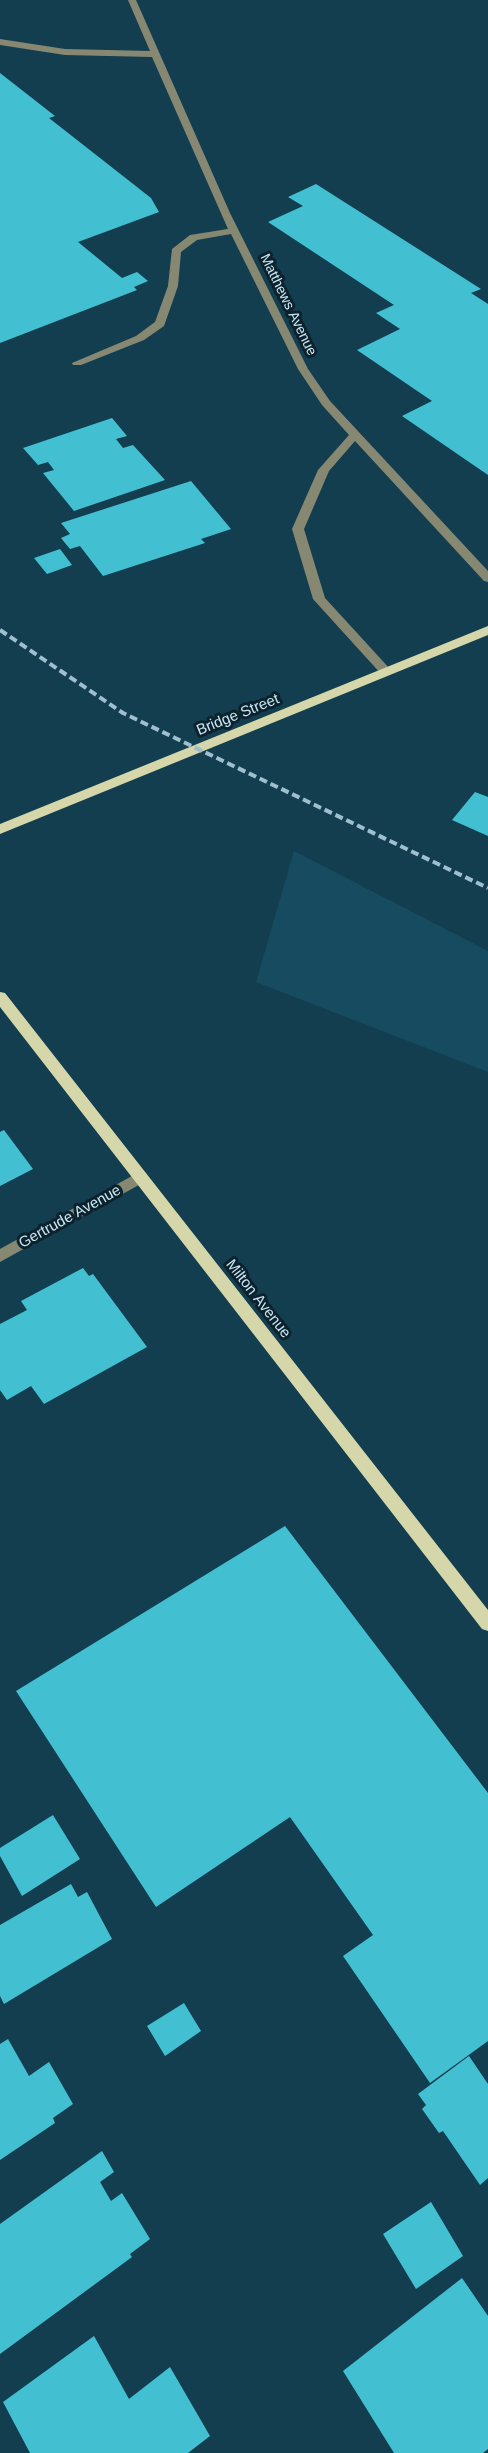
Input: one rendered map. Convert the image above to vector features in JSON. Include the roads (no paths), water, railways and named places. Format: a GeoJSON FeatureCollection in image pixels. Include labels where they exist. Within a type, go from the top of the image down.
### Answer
{"type":"FeatureCollection","features":[{"type":"Feature","properties":{"kind":"main road","name":"Bridge Street"},"geometry":{"type":"LineString","coordinates":[[0,829],[488,630]]}},
{"type":"Feature","properties":{"kind":"main road","name":"Milton Avenue"},"geometry":{"type":"LineString","coordinates":[[0,997],[488,1623]]}},
{"type":"Feature","properties":{"kind":"street","name":"Matthews Avenue"},"geometry":{"type":"LineString","coordinates":[[132,0],[234,231],[303,369],[326,403],[488,578]]}},
{"type":"Feature","properties":{"kind":"street"},"geometry":{"type":"LineString","coordinates":[[0,42],[65,52],[157,54]]}},
{"type":"Feature","properties":{"kind":"street"},"geometry":{"type":"LineString","coordinates":[[77,363],[140,338],[160,324],[173,286],[176,251],[194,237],[234,231]]}},
{"type":"Feature","properties":{"kind":"street"},"geometry":{"type":"LineString","coordinates":[[355,435],[324,470],[298,529],[319,599],[386,672]]}},
{"type":"Feature","properties":{"kind":"street","name":"Gertrude Avenue"},"geometry":{"type":"LineString","coordinates":[[0,1256],[141,1177]]}},
{"type":"Feature","properties":{"kind":"railway"},"geometry":{"type":"LineString","coordinates":[[0,630],[123,713],[488,888]]}}]}
